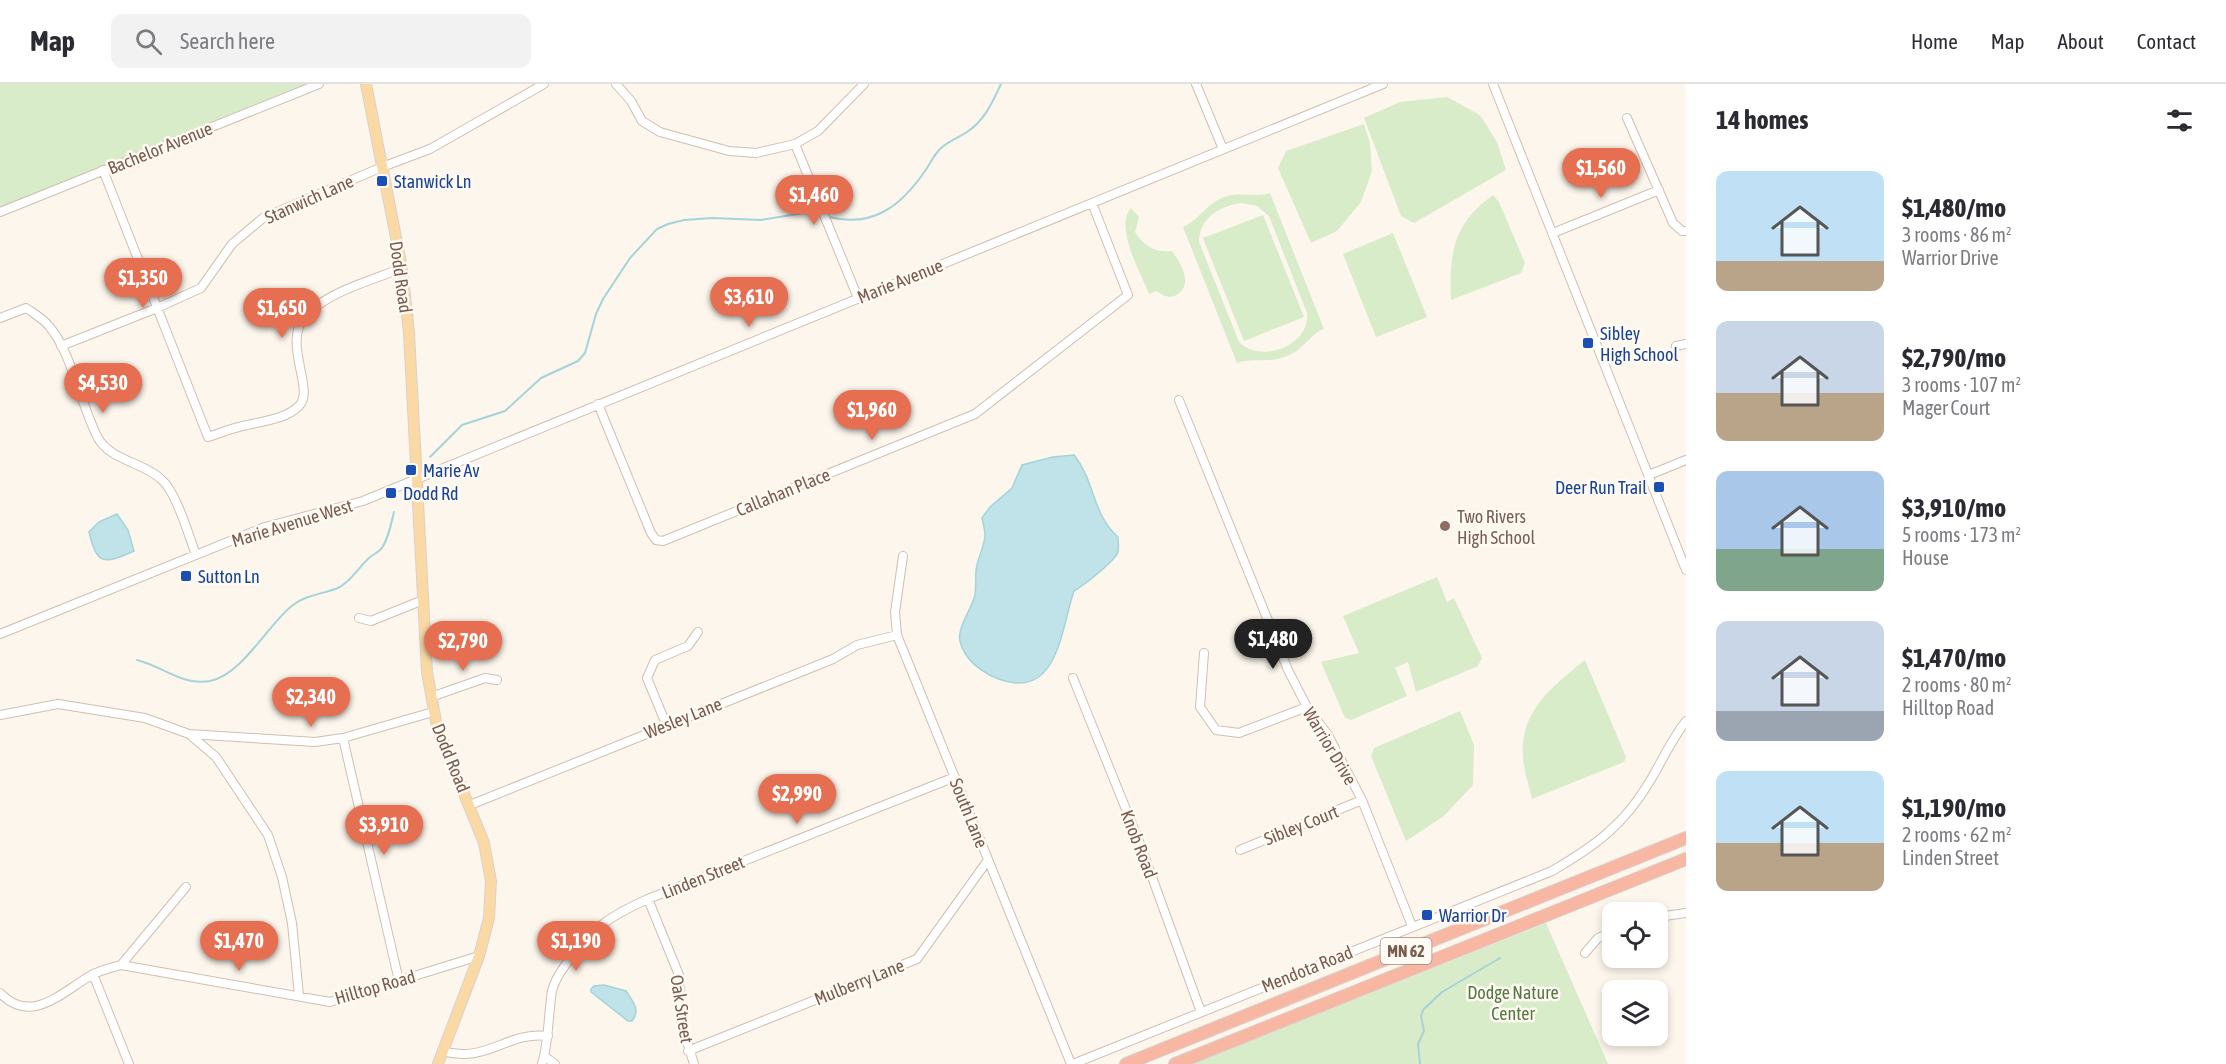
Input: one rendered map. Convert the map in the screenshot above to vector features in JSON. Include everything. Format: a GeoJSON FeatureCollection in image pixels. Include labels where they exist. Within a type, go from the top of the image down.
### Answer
{"type":"FeatureCollection","features":[{"type":"Feature","properties":{"kind":"highway","name":"MN 62"},"geometry":{"type":"LineString","coordinates":[[1126,1064],[1686,838]]}},
{"type":"Feature","properties":{"kind":"highway","name":"MN 62"},"geometry":{"type":"LineString","coordinates":[[1175,1064],[1686,859]]}},
{"type":"Feature","properties":{"kind":"main road","name":"Dodd Road"},"geometry":{"type":"LineString","coordinates":[[366,84],[402,268],[409,333],[423,600],[433,712],[443,744],[484,843],[491,881],[489,918],[478,956],[438,1064]]}},
{"type":"Feature","properties":{"kind":"street","name":"Bachelor Avenue"},"geometry":{"type":"LineString","coordinates":[[0,212],[320,84]]}},
{"type":"Feature","properties":{"kind":"street","name":"Stanwich Lane"},"geometry":{"type":"LineString","coordinates":[[61,346],[201,288],[232,244],[263,218],[430,149],[544,84]]}},
{"type":"Feature","properties":{"kind":"street"},"geometry":{"type":"LineString","coordinates":[[616,84],[631,101],[642,121],[660,132],[729,150],[756,153],[795,144],[818,131],[864,84]]}},
{"type":"Feature","properties":{"kind":"street"},"geometry":{"type":"LineString","coordinates":[[1196,84],[1223,149]]}},
{"type":"Feature","properties":{"kind":"street","name":"Marie Avenue"},"geometry":{"type":"LineString","coordinates":[[417,479],[1383,84]]}},
{"type":"Feature","properties":{"kind":"street"},"geometry":{"type":"LineString","coordinates":[[1493,84],[1686,570]]}},
{"type":"Feature","properties":{"kind":"street"},"geometry":{"type":"LineString","coordinates":[[1628,118],[1673,223],[1682,231],[1686,231]]}},
{"type":"Feature","properties":{"kind":"street"},"geometry":{"type":"LineString","coordinates":[[795,144],[858,298]]}},
{"type":"Feature","properties":{"kind":"street"},"geometry":{"type":"LineString","coordinates":[[103,170],[208,437],[237,427],[286,416],[301,404],[304,393],[295,340],[305,315],[322,301],[402,268]]}},
{"type":"Feature","properties":{"kind":"street"},"geometry":{"type":"LineString","coordinates":[[1553,232],[1659,190]]}},
{"type":"Feature","properties":{"kind":"street","name":"Callahan Place"},"geometry":{"type":"LineString","coordinates":[[598,404],[651,533],[656,540],[663,541],[975,414],[1128,295],[1092,203]]}},
{"type":"Feature","properties":{"kind":"street"},"geometry":{"type":"LineString","coordinates":[[0,318],[26,308],[48,325],[61,346],[99,439],[113,453],[151,471],[164,481],[196,555]]}},
{"type":"Feature","properties":{"kind":"street"},"geometry":{"type":"LineString","coordinates":[[1676,346],[1686,344]]}},
{"type":"Feature","properties":{"kind":"street","name":"Warrior Drive"},"geometry":{"type":"LineString","coordinates":[[1179,400],[1288,670],[1306,707],[1328,735],[1362,800],[1412,926]]}},
{"type":"Feature","properties":{"kind":"street"},"geometry":{"type":"LineString","coordinates":[[1649,475],[1686,460]]}},
{"type":"Feature","properties":{"kind":"street","name":"Marie Avenue West"},"geometry":{"type":"LineString","coordinates":[[0,634],[265,527],[363,501],[417,479]]}},
{"type":"Feature","properties":{"kind":"street","name":"South Lane"},"geometry":{"type":"LineString","coordinates":[[903,556],[895,612],[897,635],[1072,1064]]}},
{"type":"Feature","properties":{"kind":"street"},"geometry":{"type":"LineString","coordinates":[[359,618],[371,621],[423,600]]}},
{"type":"Feature","properties":{"kind":"street"},"geometry":{"type":"LineString","coordinates":[[666,724],[647,678],[655,660],[688,646],[698,632]]}},
{"type":"Feature","properties":{"kind":"street","name":"Wesley Lane"},"geometry":{"type":"LineString","coordinates":[[470,805],[666,724],[833,659],[857,645],[897,635]]}},
{"type":"Feature","properties":{"kind":"street"},"geometry":{"type":"LineString","coordinates":[[1204,653],[1200,707],[1216,730],[1239,733],[1306,707]]}},
{"type":"Feature","properties":{"kind":"street"},"geometry":{"type":"LineString","coordinates":[[431,697],[485,678],[497,680]]}},
{"type":"Feature","properties":{"kind":"street","name":"Knob Road"},"geometry":{"type":"LineString","coordinates":[[1073,678],[1140,844],[1201,1012]]}},
{"type":"Feature","properties":{"kind":"street"},"geometry":{"type":"LineString","coordinates":[[0,715],[58,704],[145,718],[189,734],[315,742],[343,738],[433,712]]}},
{"type":"Feature","properties":{"kind":"street","name":"Mendota Road"},"geometry":{"type":"LineString","coordinates":[[1072,1064],[1552,871],[1590,849],[1611,832],[1649,783],[1674,737],[1686,722]]}},
{"type":"Feature","properties":{"kind":"street"},"geometry":{"type":"LineString","coordinates":[[189,734],[216,757],[268,835],[282,877],[292,923],[299,996]]}},
{"type":"Feature","properties":{"kind":"street"},"geometry":{"type":"LineString","coordinates":[[343,738],[399,981]]}},
{"type":"Feature","properties":{"kind":"street","name":"Linden Street"},"geometry":{"type":"LineString","coordinates":[[543,1060],[553,988],[576,947],[612,916],[648,899],[955,777]]}},
{"type":"Feature","properties":{"kind":"street","name":"Sibley Court"},"geometry":{"type":"LineString","coordinates":[[1240,850],[1362,800]]}},
{"type":"Feature","properties":{"kind":"street","name":"Mulberry Lane"},"geometry":{"type":"LineString","coordinates":[[688,1051],[916,959],[988,860]]}},
{"type":"Feature","properties":{"kind":"street"},"geometry":{"type":"LineString","coordinates":[[121,965],[186,887]]}},
{"type":"Feature","properties":{"kind":"street","name":"Oak Street"},"geometry":{"type":"LineString","coordinates":[[648,899],[679,975],[681,1022],[688,1051],[694,1064]]}},
{"type":"Feature","properties":{"kind":"street"},"geometry":{"type":"LineString","coordinates":[[1668,916],[1686,913]]}},
{"type":"Feature","properties":{"kind":"street"},"geometry":{"type":"LineString","coordinates":[[1585,953],[1602,936]]}},
{"type":"Feature","properties":{"kind":"street","name":"Hilltop Road"},"geometry":{"type":"LineString","coordinates":[[0,993],[11,1003],[26,1007],[42,1005],[93,974],[121,965],[330,1002],[478,956]]}},
{"type":"Feature","properties":{"kind":"street"},"geometry":{"type":"LineString","coordinates":[[93,974],[129,1064]]}},
{"type":"Feature","properties":{"kind":"street"},"geometry":{"type":"LineString","coordinates":[[442,1051],[454,1055],[472,1055],[488,1052],[525,1035],[548,1035]]}},
{"type":"Feature","properties":{"kind":"street"},"geometry":{"type":"LineString","coordinates":[[543,1060],[555,1064]]}},
{"type":"Feature","properties":{"kind":"green space"},"geometry":{"type":"Polygon","coordinates":[[[0,84],[306,84],[0,208],[0,84]]]}},
{"type":"Feature","properties":{"kind":"green space"},"geometry":{"type":"Polygon","coordinates":[[[1447,97],[1480,115],[1497,142],[1506,170],[1414,223],[1401,216],[1364,118],[1400,102],[1447,97]]]}},
{"type":"Feature","properties":{"kind":"green space"},"geometry":{"type":"Polygon","coordinates":[[[1364,124],[1370,143],[1372,171],[1361,202],[1337,231],[1311,243],[1278,168],[1286,151],[1364,124]]]}},
{"type":"Feature","properties":{"kind":"green space"},"geometry":{"type":"Polygon","coordinates":[[[1270,193],[1324,329],[1287,356],[1274,360],[1249,360],[1237,363],[1183,227],[1224,197],[1270,193]],[[1241,203],[1218,210],[1203,226],[1199,242],[1239,342],[1248,348],[1271,351],[1282,348],[1301,335],[1306,325],[1307,313],[1269,216],[1257,206],[1241,203]]]}},
{"type":"Feature","properties":{"kind":"green space"},"geometry":{"type":"Polygon","coordinates":[[[1493,195],[1499,202],[1525,263],[1521,273],[1451,300],[1451,268],[1456,241],[1469,217],[1493,195]]]}},
{"type":"Feature","properties":{"kind":"green space"},"geometry":{"type":"Polygon","coordinates":[[[1131,208],[1139,217],[1135,232],[1138,237],[1155,250],[1172,251],[1184,272],[1185,284],[1175,296],[1167,296],[1156,291],[1149,294],[1127,238],[1127,216],[1131,208]]]}},
{"type":"Feature","properties":{"kind":"green space"},"geometry":{"type":"Polygon","coordinates":[[[1263,215],[1304,317],[1244,341],[1203,238],[1263,215]]]}},
{"type":"Feature","properties":{"kind":"green space"},"geometry":{"type":"Polygon","coordinates":[[[1393,233],[1427,317],[1376,337],[1343,254],[1393,233]]]}},
{"type":"Feature","properties":{"kind":"green space"},"geometry":{"type":"Polygon","coordinates":[[[1437,577],[1447,602],[1454,598],[1482,658],[1478,666],[1416,692],[1408,662],[1395,668],[1407,696],[1351,720],[1345,718],[1321,662],[1359,653],[1343,616],[1437,577]]]}},
{"type":"Feature","properties":{"kind":"green space"},"geometry":{"type":"Polygon","coordinates":[[[1585,660],[1626,757],[1624,762],[1532,799],[1523,758],[1526,727],[1540,701],[1585,660]]]}},
{"type":"Feature","properties":{"kind":"green space"},"geometry":{"type":"Polygon","coordinates":[[[1460,711],[1474,745],[1473,785],[1444,816],[1406,841],[1371,756],[1374,748],[1460,711]]]}},
{"type":"Feature","properties":{"kind":"green space","name":"Dodge Nature Center"},"geometry":{"type":"Polygon","coordinates":[[[1546,923],[1608,1064],[1192,1064],[1546,923]]]}},
{"type":"Feature","properties":{"kind":"water"},"geometry":{"type":"Polygon","coordinates":[[[1074,455],[1081,465],[1103,518],[1118,537],[1118,552],[1105,567],[1074,591],[1057,649],[1051,663],[1042,674],[1031,681],[1007,682],[989,675],[974,664],[960,641],[962,626],[975,595],[977,567],[985,536],[982,518],[990,507],[1012,488],[1022,465],[1053,457],[1074,455]]]}},
{"type":"Feature","properties":{"kind":"water"},"geometry":{"type":"Polygon","coordinates":[[[117,514],[128,530],[134,551],[115,559],[103,559],[95,551],[89,532],[99,522],[117,514]]]}},
{"type":"Feature","properties":{"kind":"water"},"geometry":{"type":"Polygon","coordinates":[[[604,985],[626,991],[636,1010],[632,1021],[628,1021],[591,992],[594,986],[604,985]]]}},
{"type":"Feature","properties":{"kind":"waterway"},"geometry":{"type":"LineString","coordinates":[[829,217],[845,220],[872,217],[896,204],[916,183],[940,149],[979,122],[1001,84]]}},
{"type":"Feature","properties":{"kind":"waterway"},"geometry":{"type":"LineString","coordinates":[[430,457],[462,425],[505,411],[541,378],[578,361],[585,353],[596,314],[603,299],[630,258],[657,229],[684,220],[712,218],[761,220],[804,213],[821,215]]}},
{"type":"Feature","properties":{"kind":"waterway"},"geometry":{"type":"LineString","coordinates":[[137,660],[190,681],[210,681],[222,677],[244,659],[293,605],[340,587],[348,581],[370,557],[383,547],[394,512]]}},
{"type":"Feature","properties":{"kind":"waterway"},"geometry":{"type":"LineString","coordinates":[[1420,1064],[1418,1044],[1424,1031],[1421,1016],[1423,1010],[1442,992],[1500,958]]}},
{"type":"Feature","properties":{"kind":"place","name":"Stanwick Ln"},"geometry":{"type":"Point","coordinates":[382,181]}},
{"type":"Feature","properties":{"kind":"place","name":"Sibley High School"},"geometry":{"type":"Point","coordinates":[1588,343]}},
{"type":"Feature","properties":{"kind":"place","name":"Marie Av"},"geometry":{"type":"Point","coordinates":[411,470]}},
{"type":"Feature","properties":{"kind":"place","name":"Deer Run Trail"},"geometry":{"type":"Point","coordinates":[1659,487]}},
{"type":"Feature","properties":{"kind":"place","name":"Dodd Rd"},"geometry":{"type":"Point","coordinates":[391,493]}},
{"type":"Feature","properties":{"kind":"place","name":"Two Rivers High School"},"geometry":{"type":"Point","coordinates":[1445,526]}},
{"type":"Feature","properties":{"kind":"place","name":"Sutton Ln"},"geometry":{"type":"Point","coordinates":[186,576]}},
{"type":"Feature","properties":{"kind":"place","name":"Warrior Dr"},"geometry":{"type":"Point","coordinates":[1427,915]}}]}
